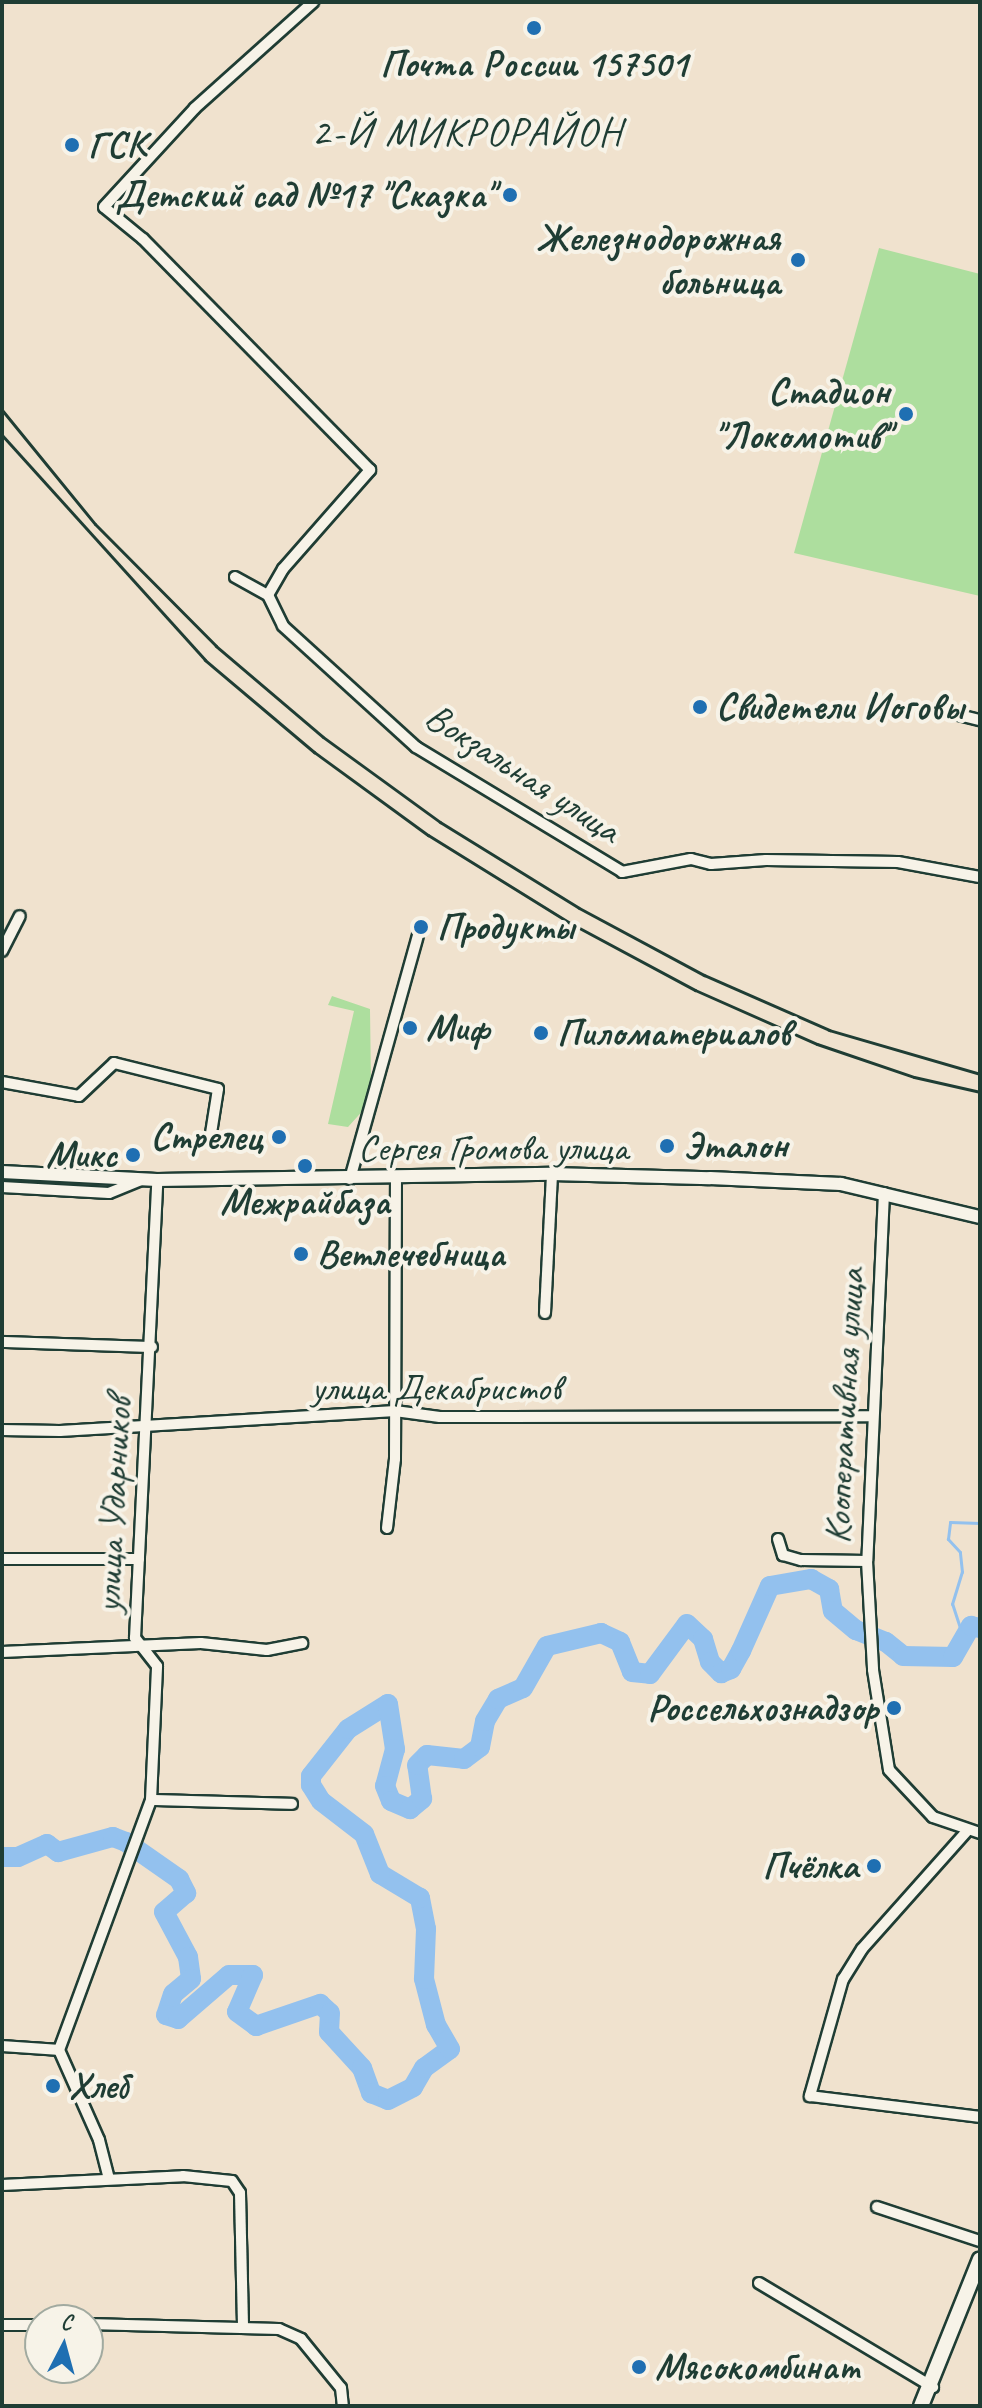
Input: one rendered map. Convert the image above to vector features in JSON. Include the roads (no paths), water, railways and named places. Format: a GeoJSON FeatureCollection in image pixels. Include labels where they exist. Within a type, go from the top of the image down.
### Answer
{"type":"FeatureCollection","features":[{"type":"Feature","properties":{"kind":"main road"},"geometry":{"type":"LineString","coordinates":[[921,2406],[933,2387],[980,2259]]}},
{"type":"Feature","properties":{"kind":"street"},"geometry":{"type":"LineString","coordinates":[[235,577],[268,595],[283,569],[370,470],[143,239],[104,207],[195,108],[313,2]]}},
{"type":"Feature","properties":{"kind":"street","name":"Вокзальная улица"},"geometry":{"type":"LineString","coordinates":[[268,595],[283,626],[416,747],[622,872],[691,859],[711,864],[898,862],[980,877]]}},
{"type":"Feature","properties":{"kind":"street"},"geometry":{"type":"LineString","coordinates":[[947,712],[980,720]]}},
{"type":"Feature","properties":{"kind":"street"},"geometry":{"type":"LineString","coordinates":[[2,951],[20,916]]}},
{"type":"Feature","properties":{"kind":"street"},"geometry":{"type":"LineString","coordinates":[[350,1179],[418,936]]}},
{"type":"Feature","properties":{"kind":"street"},"geometry":{"type":"LineString","coordinates":[[2,1082],[79,1096],[114,1063],[218,1089],[211,1133]]}},
{"type":"Feature","properties":{"kind":"street","name":"Сергея Громова улица"},"geometry":{"type":"LineString","coordinates":[[2,1172],[157,1180],[552,1174],[841,1184],[980,1217]]}},
{"type":"Feature","properties":{"kind":"street"},"geometry":{"type":"LineString","coordinates":[[545,1313],[552,1174]]}},
{"type":"Feature","properties":{"kind":"street"},"geometry":{"type":"LineString","coordinates":[[387,1528],[395,1411],[396,1178]]}},
{"type":"Feature","properties":{"kind":"street"},"geometry":{"type":"LineString","coordinates":[[2,1187],[109,1193],[143,1179]]}},
{"type":"Feature","properties":{"kind":"street","name":"улица Ударников"},"geometry":{"type":"LineString","coordinates":[[59,2050],[133,1840],[151,1800],[157,1666],[135,1638],[152,1347],[157,1180]]}},
{"type":"Feature","properties":{"kind":"street","name":"Кооперативная улица"},"geometry":{"type":"LineString","coordinates":[[884,1193],[867,1561],[871,1645],[889,1770],[933,1817],[968,1830]]}},
{"type":"Feature","properties":{"kind":"street"},"geometry":{"type":"LineString","coordinates":[[2,1342],[152,1347]]}},
{"type":"Feature","properties":{"kind":"street","name":"улица Декабристов"},"geometry":{"type":"LineString","coordinates":[[2,1430],[395,1411],[440,1417],[872,1416]]}},
{"type":"Feature","properties":{"kind":"street"},"geometry":{"type":"LineString","coordinates":[[778,1539],[783,1555],[867,1561]]}},
{"type":"Feature","properties":{"kind":"street"},"geometry":{"type":"LineString","coordinates":[[2,1559],[139,1559]]}},
{"type":"Feature","properties":{"kind":"street"},"geometry":{"type":"LineString","coordinates":[[2,1652],[201,1643],[267,1650],[302,1643]]}},
{"type":"Feature","properties":{"kind":"street"},"geometry":{"type":"LineString","coordinates":[[151,1800],[292,1804]]}},
{"type":"Feature","properties":{"kind":"street"},"geometry":{"type":"LineString","coordinates":[[980,1833],[968,1830],[862,1949],[843,1979],[810,2096],[980,2117]]}},
{"type":"Feature","properties":{"kind":"street"},"geometry":{"type":"LineString","coordinates":[[2,2046],[59,2050],[99,2140],[109,2179]]}},
{"type":"Feature","properties":{"kind":"street"},"geometry":{"type":"LineString","coordinates":[[2,2185],[220,2177],[240,2193],[243,2326]]}},
{"type":"Feature","properties":{"kind":"street"},"geometry":{"type":"LineString","coordinates":[[877,2207],[980,2241]]}},
{"type":"Feature","properties":{"kind":"street"},"geometry":{"type":"LineString","coordinates":[[759,2283],[933,2387]]}},
{"type":"Feature","properties":{"kind":"street"},"geometry":{"type":"LineString","coordinates":[[104,2324],[279,2329],[301,2339],[341,2388],[343,2406]]}},
{"type":"Feature","properties":{"kind":"street"},"geometry":{"type":"LineString","coordinates":[[2,2325],[24,2325]]}},
{"type":"Feature","properties":{"kind":"waterway"},"geometry":{"type":"LineString","coordinates":[[963,1637],[952,1604],[962,1572],[960,1552],[948,1539],[950,1522],[980,1523]]}},
{"type":"Feature","properties":{"kind":"waterway"},"geometry":{"type":"LineString","coordinates":[[2,1857],[18,1857],[47,1844],[58,1852],[113,1837],[126,1842],[179,1879],[186,1893],[164,1912],[188,1957],[191,1979],[173,1994],[166,2015],[178,2019],[229,1975],[253,1975],[237,2012],[256,2026],[320,2004],[330,2013],[329,2032],[362,2068],[371,2093],[388,2100],[413,2087],[424,2068],[450,2049],[436,2025],[424,1979],[426,1929],[420,1898],[380,1874],[364,1834],[321,1801],[311,1785],[311,1776],[348,1729],[388,1704],[395,1749],[385,1786],[391,1801],[410,1809],[422,1799],[417,1765],[427,1755],[464,1759],[480,1747],[485,1721],[498,1699],[523,1688],[547,1646],[601,1633],[620,1642],[632,1672],[650,1674],[687,1624],[703,1639],[710,1662],[721,1673],[731,1669],[770,1586],[811,1579],[829,1589],[833,1611],[856,1630],[886,1642],[903,1656],[953,1657],[971,1626],[980,1628]]}},
{"type":"Feature","properties":{"kind":"railway"},"geometry":{"type":"LineString","coordinates":[[2,410],[95,524],[216,646],[323,737],[440,822],[579,908],[704,975],[829,1030],[980,1074]]}},
{"type":"Feature","properties":{"kind":"railway"},"geometry":{"type":"LineString","coordinates":[[2,435],[205,660],[314,752],[428,835],[570,923],[695,990],[817,1044],[914,1077],[980,1092]]}},
{"type":"Feature","properties":{"kind":"place","name":"Почта России 157501"},"geometry":{"type":"Point","coordinates":[534,28]}},
{"type":"Feature","properties":{"kind":"place","name":"ГСК"},"geometry":{"type":"Point","coordinates":[72,145]}},
{"type":"Feature","properties":{"kind":"place","name":"Детский сад №17 \"Сказка\""},"geometry":{"type":"Point","coordinates":[510,195]}},
{"type":"Feature","properties":{"kind":"place","name":"Железнодорожная больница"},"geometry":{"type":"Point","coordinates":[798,260]}},
{"type":"Feature","properties":{"kind":"place","name":"Стадион \"Локомотив\""},"geometry":{"type":"Point","coordinates":[906,414]}},
{"type":"Feature","properties":{"kind":"place","name":"Свидетели Иоговы"},"geometry":{"type":"Point","coordinates":[700,707]}},
{"type":"Feature","properties":{"kind":"place","name":"Продукты"},"geometry":{"type":"Point","coordinates":[421,927]}},
{"type":"Feature","properties":{"kind":"place","name":"Миф"},"geometry":{"type":"Point","coordinates":[410,1028]}},
{"type":"Feature","properties":{"kind":"place","name":"Пиломатериалов"},"geometry":{"type":"Point","coordinates":[541,1033]}},
{"type":"Feature","properties":{"kind":"place","name":"Стрелец"},"geometry":{"type":"Point","coordinates":[279,1137]}},
{"type":"Feature","properties":{"kind":"place","name":"Эталон"},"geometry":{"type":"Point","coordinates":[667,1146]}},
{"type":"Feature","properties":{"kind":"place","name":"Микс"},"geometry":{"type":"Point","coordinates":[133,1155]}},
{"type":"Feature","properties":{"kind":"place","name":"Межрайбаза"},"geometry":{"type":"Point","coordinates":[305,1166]}},
{"type":"Feature","properties":{"kind":"place","name":"Ветлечебница"},"geometry":{"type":"Point","coordinates":[301,1254]}},
{"type":"Feature","properties":{"kind":"place","name":"Россельхознадзор"},"geometry":{"type":"Point","coordinates":[894,1708]}},
{"type":"Feature","properties":{"kind":"place","name":"Пчёлка"},"geometry":{"type":"Point","coordinates":[874,1866]}},
{"type":"Feature","properties":{"kind":"place","name":"Хлеб"},"geometry":{"type":"Point","coordinates":[53,2086]}},
{"type":"Feature","properties":{"kind":"place","name":"Мясокомбинат"},"geometry":{"type":"Point","coordinates":[639,2367]}},
{"type":"Feature","properties":{"kind":"district","name":"2-Й МИКРОРАЙОН"},"geometry":{"type":"Point","coordinates":[467,132]}}]}
